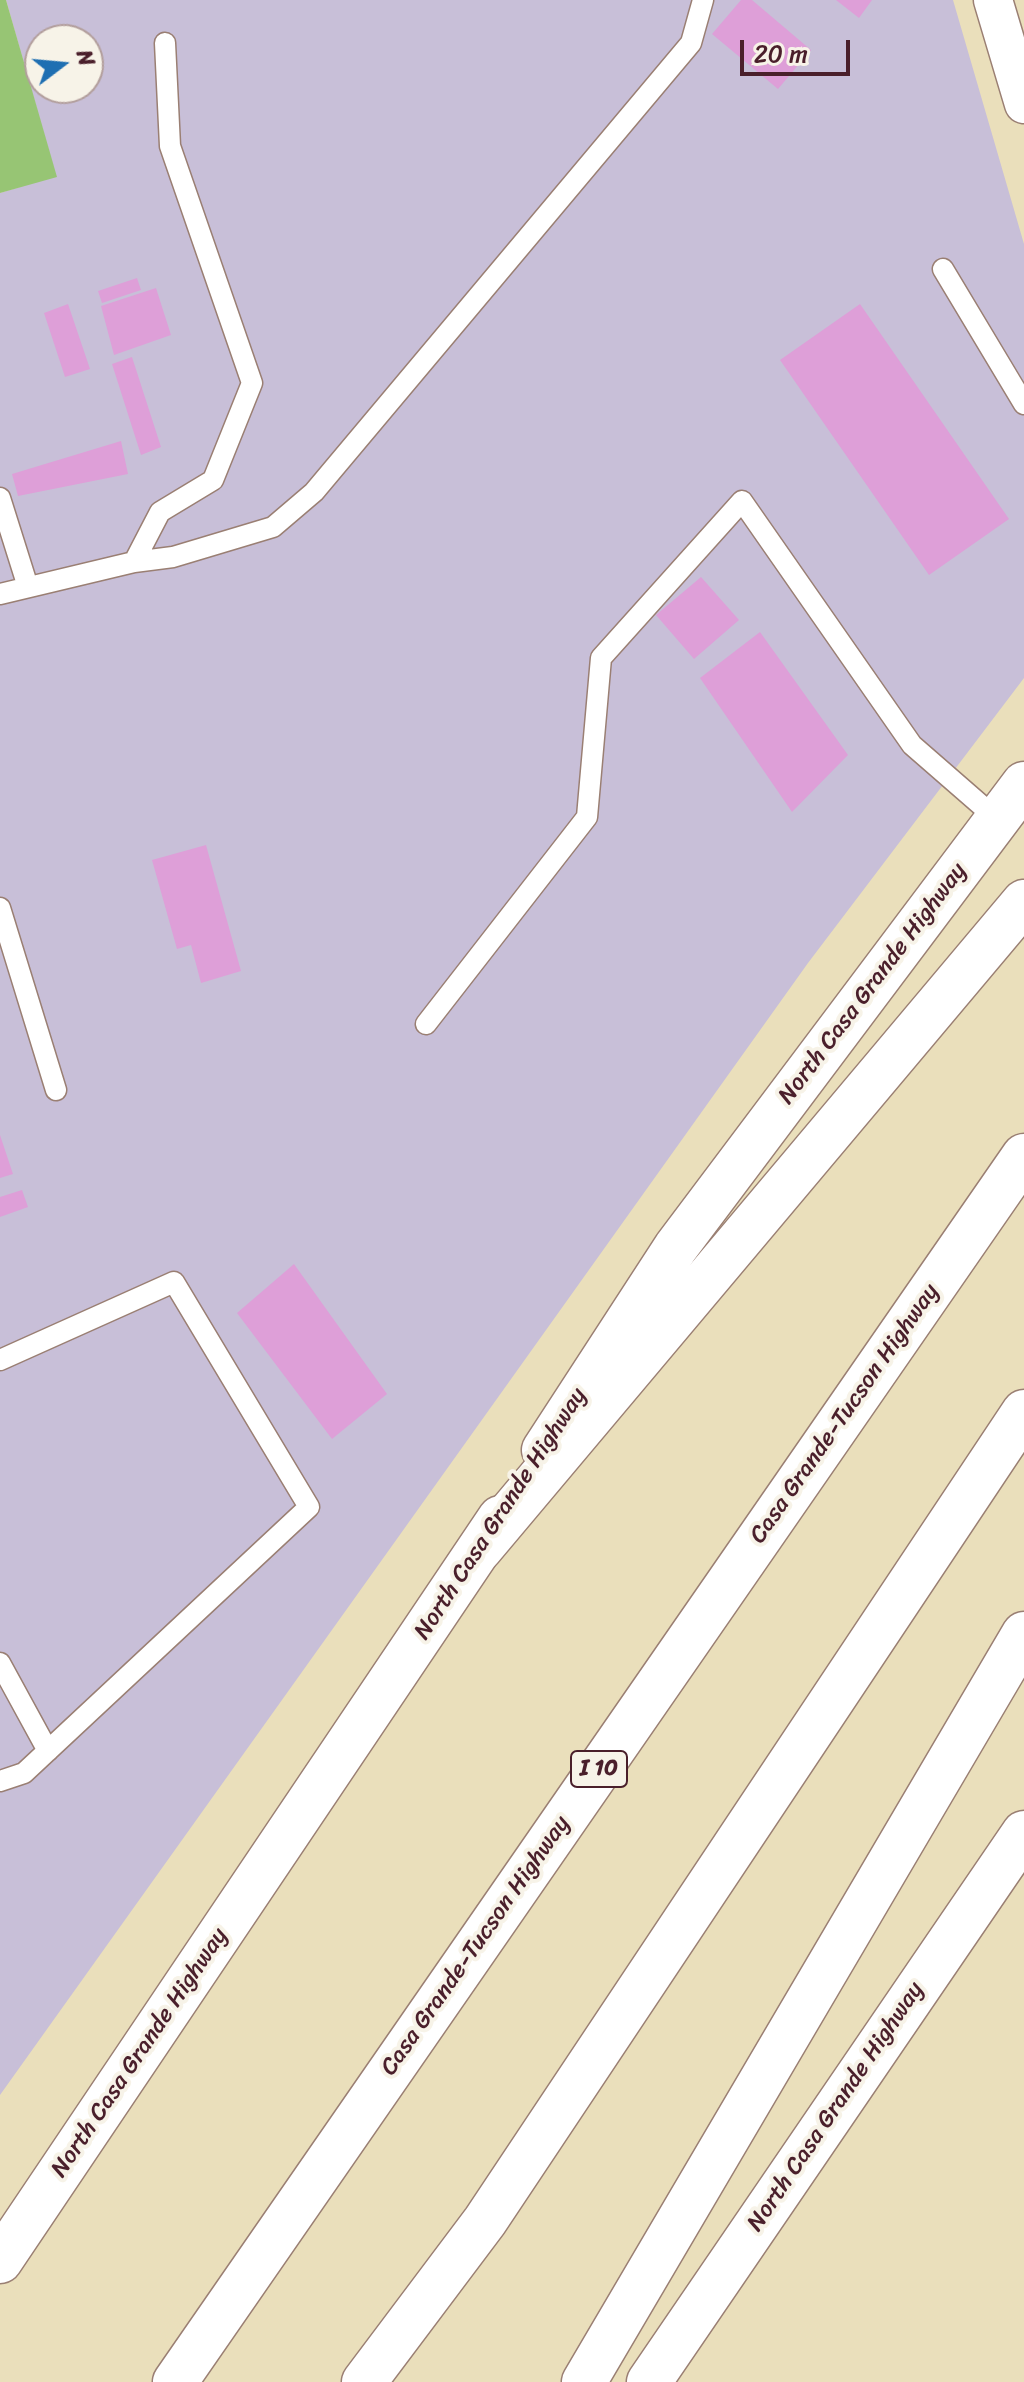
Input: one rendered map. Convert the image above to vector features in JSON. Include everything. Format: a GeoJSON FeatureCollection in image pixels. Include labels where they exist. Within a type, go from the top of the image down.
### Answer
{"type":"FeatureCollection","features":[{"type":"Feature","properties":{"kind":"main road","name":"North Casa Grande Highway"},"geometry":{"type":"LineString","coordinates":[[0,2261],[480,1549],[676,1247],[1024,784]]}},
{"type":"Feature","properties":{"kind":"main road"},"geometry":{"type":"LineString","coordinates":[[480,1549],[1024,902]]}},
{"type":"Feature","properties":{"kind":"main road","name":"Casa Grande-Tucson Highway"},"geometry":{"type":"LineString","coordinates":[[175,2382],[1024,1156]]}},
{"type":"Feature","properties":{"kind":"main road"},"geometry":{"type":"LineString","coordinates":[[364,2382],[485,2221],[1024,1412]]}},
{"type":"Feature","properties":{"kind":"main road"},"geometry":{"type":"LineString","coordinates":[[584,2382],[1024,1634]]}},
{"type":"Feature","properties":{"kind":"main road","name":"North Casa Grande Highway"},"geometry":{"type":"LineString","coordinates":[[649,2382],[1024,1833]]}},
{"type":"Feature","properties":{"kind":"street"},"geometry":{"type":"LineString","coordinates":[[993,0],[1024,104]]}},
{"type":"Feature","properties":{"kind":"lane"},"geometry":{"type":"LineString","coordinates":[[0,594],[134,562],[173,557],[273,527],[314,492],[691,43],[703,0]]}},
{"type":"Feature","properties":{"kind":"lane"},"geometry":{"type":"LineString","coordinates":[[134,562],[160,512],[213,480],[252,383],[170,146],[165,43]]}},
{"type":"Feature","properties":{"kind":"lane"},"geometry":{"type":"LineString","coordinates":[[943,269],[1024,404]]}},
{"type":"Feature","properties":{"kind":"lane"},"geometry":{"type":"LineString","coordinates":[[0,498],[28,587]]}},
{"type":"Feature","properties":{"kind":"lane"},"geometry":{"type":"LineString","coordinates":[[426,1024],[587,817],[601,658],[742,501],[912,745],[997,819]]}},
{"type":"Feature","properties":{"kind":"lane"},"geometry":{"type":"LineString","coordinates":[[0,908],[56,1090]]}},
{"type":"Feature","properties":{"kind":"lane"},"geometry":{"type":"LineString","coordinates":[[0,1360],[174,1282],[309,1507],[24,1773],[0,1781]]}},
{"type":"Feature","properties":{"kind":"lane"},"geometry":{"type":"LineString","coordinates":[[0,1663],[48,1751]]}},
{"type":"Feature","properties":{"kind":"shaded area"},"geometry":{"type":"Polygon","coordinates":[[[6,0],[953,0],[1024,244],[1024,678],[808,963],[0,2095],[0,193],[56,176],[36,104],[104,104],[104,24],[24,24],[24,63],[6,0]]]}},
{"type":"Feature","properties":{"kind":"green space"},"geometry":{"type":"Polygon","coordinates":[[[0,0],[6,0],[24,62],[24,104],[36,104],[57,177],[0,193],[0,0]]]}},
{"type":"Feature","properties":{"kind":"building"},"geometry":{"type":"Polygon","coordinates":[[[741,0],[752,0],[811,50],[778,89],[712,34],[741,0]]]}},
{"type":"Feature","properties":{"kind":"building"},"geometry":{"type":"Polygon","coordinates":[[[836,0],[872,0],[859,18],[836,0]]]}},
{"type":"Feature","properties":{"kind":"building"},"geometry":{"type":"Polygon","coordinates":[[[137,278],[141,290],[102,303],[98,291],[137,278]]]}},
{"type":"Feature","properties":{"kind":"building"},"geometry":{"type":"Polygon","coordinates":[[[156,288],[171,335],[114,355],[101,306],[156,288]]]}},
{"type":"Feature","properties":{"kind":"building"},"geometry":{"type":"Polygon","coordinates":[[[68,304],[90,369],[65,377],[44,313],[68,304]]]}},
{"type":"Feature","properties":{"kind":"building"},"geometry":{"type":"Polygon","coordinates":[[[860,304],[1009,519],[929,575],[780,360],[860,304]]]}},
{"type":"Feature","properties":{"kind":"building"},"geometry":{"type":"Polygon","coordinates":[[[132,357],[161,447],[141,455],[112,364],[132,357]]]}},
{"type":"Feature","properties":{"kind":"building"},"geometry":{"type":"Polygon","coordinates":[[[121,441],[128,474],[18,496],[12,474],[121,441]]]}},
{"type":"Feature","properties":{"kind":"building"},"geometry":{"type":"Polygon","coordinates":[[[701,577],[739,620],[694,659],[656,615],[701,577]]]}},
{"type":"Feature","properties":{"kind":"building"},"geometry":{"type":"Polygon","coordinates":[[[760,632],[848,755],[792,812],[700,678],[760,632]]]}},
{"type":"Feature","properties":{"kind":"building"},"geometry":{"type":"Polygon","coordinates":[[[206,845],[241,971],[201,983],[191,945],[177,949],[152,860],[206,845]]]}},
{"type":"Feature","properties":{"kind":"building"},"geometry":{"type":"Polygon","coordinates":[[[0,1135],[13,1174],[0,1178],[0,1135]]]}},
{"type":"Feature","properties":{"kind":"building"},"geometry":{"type":"Polygon","coordinates":[[[22,1190],[28,1207],[0,1217],[0,1197],[22,1190]]]}},
{"type":"Feature","properties":{"kind":"building"},"geometry":{"type":"Polygon","coordinates":[[[294,1264],[387,1394],[332,1439],[237,1313],[294,1264]]]}}]}
